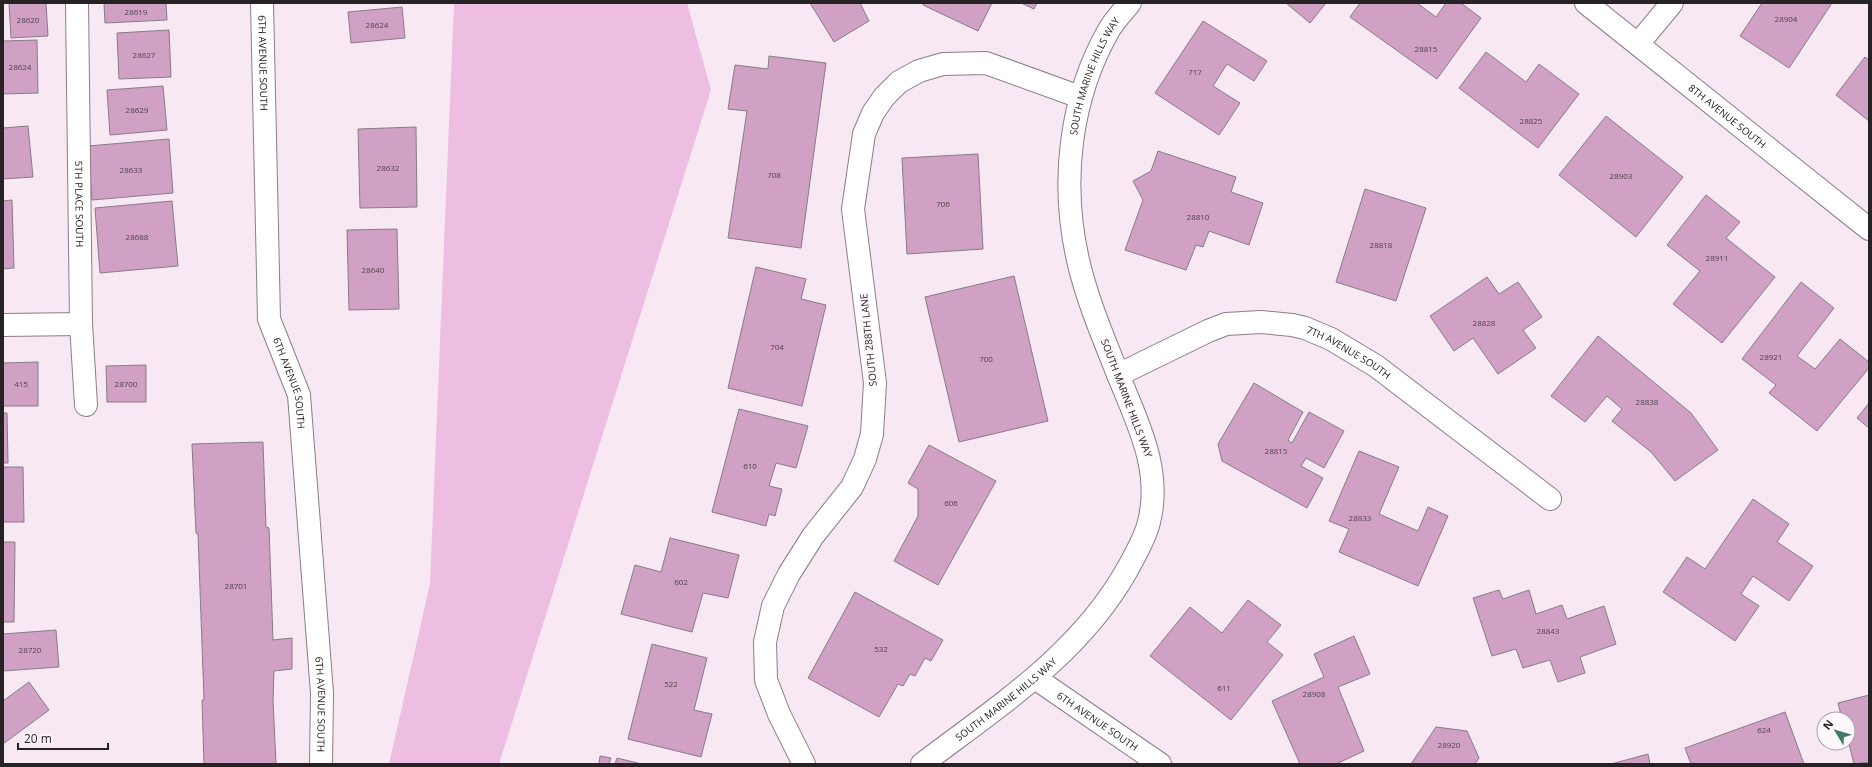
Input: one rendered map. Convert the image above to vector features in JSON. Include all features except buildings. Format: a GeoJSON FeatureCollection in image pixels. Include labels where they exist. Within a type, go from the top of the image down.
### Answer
{"type":"FeatureCollection","features":[{"type":"Feature","properties":{"kind":"street","name":"5TH PLACE SOUTH"},"geometry":{"type":"LineString","coordinates":[[77,3],[81,324],[86,405]]}},
{"type":"Feature","properties":{"kind":"street","name":"6TH AVENUE SOUTH"},"geometry":{"type":"LineString","coordinates":[[262,3],[269,319],[299,395],[322,693],[321,764]]}},
{"type":"Feature","properties":{"kind":"street","name":"SOUTH MARINE HILLS WAY"},"geometry":{"type":"LineString","coordinates":[[922,764],[1035,678],[1068,649],[1097,615],[1119,584],[1137,552],[1149,522],[1153,488],[1150,458],[1142,432],[1118,375],[1087,292],[1072,229],[1069,201],[1073,131],[1080,97],[1094,60],[1111,26],[1130,3]]}},
{"type":"Feature","properties":{"kind":"street","name":"8TH AVENUE SOUTH"},"geometry":{"type":"LineString","coordinates":[[1586,3],[1869,230]]}},
{"type":"Feature","properties":{"kind":"street"},"geometry":{"type":"LineString","coordinates":[[1638,44],[1672,3]]}},
{"type":"Feature","properties":{"kind":"street","name":"SOUTH 288TH LANE"},"geometry":{"type":"LineString","coordinates":[[804,764],[779,714],[766,680],[765,642],[774,606],[789,574],[813,536],[852,487],[865,459],[872,434],[875,384],[853,209],[859,158],[864,134],[870,120],[884,97],[899,82],[918,71],[943,64],[986,64],[1080,97]]}},
{"type":"Feature","properties":{"kind":"street","name":"7TH AVENUE SOUTH"},"geometry":{"type":"LineString","coordinates":[[1118,375],[1208,331],[1226,324],[1261,322],[1292,325],[1305,328],[1331,339],[1376,366],[1550,499]]}},
{"type":"Feature","properties":{"kind":"street"},"geometry":{"type":"LineString","coordinates":[[3,325],[81,324]]}},
{"type":"Feature","properties":{"kind":"street","name":"6TH AVENUE SOUTH"},"geometry":{"type":"LineString","coordinates":[[1035,678],[1160,764]]}},
{"type":"Feature","properties":{"kind":"shaded area"},"geometry":{"type":"Polygon","coordinates":[[[454,3],[687,3],[711,90],[499,764],[389,764],[430,584],[454,3]]]}}]}
